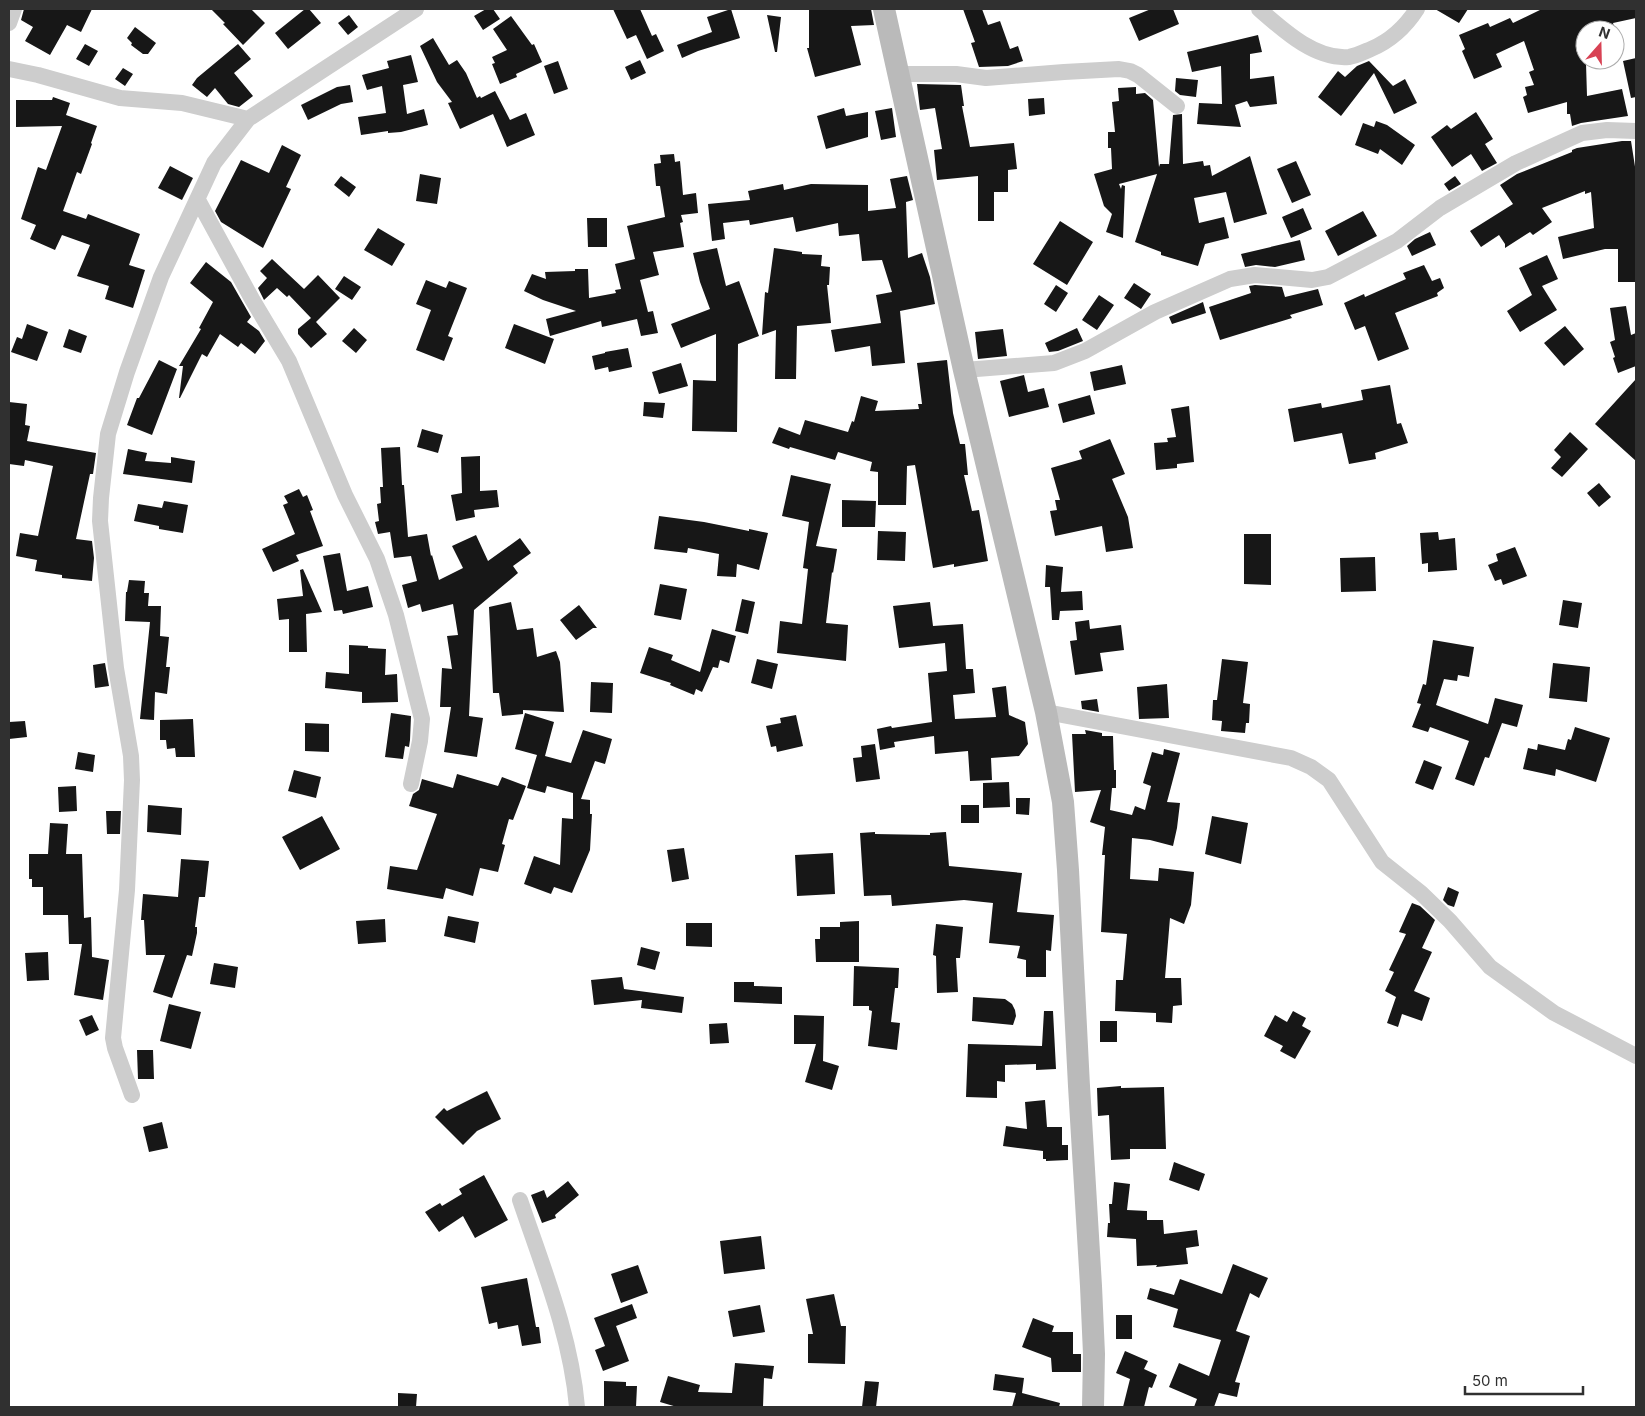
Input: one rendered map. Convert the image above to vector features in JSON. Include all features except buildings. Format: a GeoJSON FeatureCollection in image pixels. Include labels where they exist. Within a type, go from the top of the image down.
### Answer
{"type":"FeatureCollection","features":[{"type":"Feature","properties":{"kind":"main road"},"geometry":{"type":"LineString","coordinates":[[884,9],[964,370],[1046,712],[1063,802],[1078,1086],[1094,1334],[1093,1407]]}},
{"type":"Feature","properties":{"kind":"street"},"geometry":{"type":"LineString","coordinates":[[9,23],[14,9]]}},
{"type":"Feature","properties":{"kind":"street"},"geometry":{"type":"LineString","coordinates":[[132,1095],[114,1048],[113,1038],[127,890],[132,780],[131,756],[116,668],[100,521],[108,434],[127,372],[161,277],[214,164],[248,119],[416,9]]}},
{"type":"Feature","properties":{"kind":"street"},"geometry":{"type":"LineString","coordinates":[[1259,9],[1293,36],[1316,50],[1331,56],[1351,57],[1380,45],[1408,23],[1417,9]]}},
{"type":"Feature","properties":{"kind":"street"},"geometry":{"type":"LineString","coordinates":[[9,69],[38,74],[120,98],[182,103],[248,119]]}},
{"type":"Feature","properties":{"kind":"street"},"geometry":{"type":"LineString","coordinates":[[899,74],[956,74],[986,78],[1119,69],[1130,71],[1138,76],[1178,106]]}},
{"type":"Feature","properties":{"kind":"street"},"geometry":{"type":"LineString","coordinates":[[964,370],[1054,363],[1085,351],[1155,312],[1230,279],[1255,275],[1312,280],[1328,277],[1397,241],[1440,208],[1516,163],[1582,134],[1607,130],[1636,131]]}},
{"type":"Feature","properties":{"kind":"street"},"geometry":{"type":"LineString","coordinates":[[198,200],[252,299],[289,361],[345,496],[377,560],[396,615],[422,718],[420,742],[411,784]]}},
{"type":"Feature","properties":{"kind":"street"},"geometry":{"type":"LineString","coordinates":[[1046,712],[1268,753],[1291,758],[1311,767],[1329,780],[1382,862],[1421,893],[1450,921],[1490,967],[1554,1013],[1636,1056]]}},
{"type":"Feature","properties":{"kind":"street"},"geometry":{"type":"LineString","coordinates":[[520,1200],[558,1313],[575,1380],[577,1407]]}}]}
